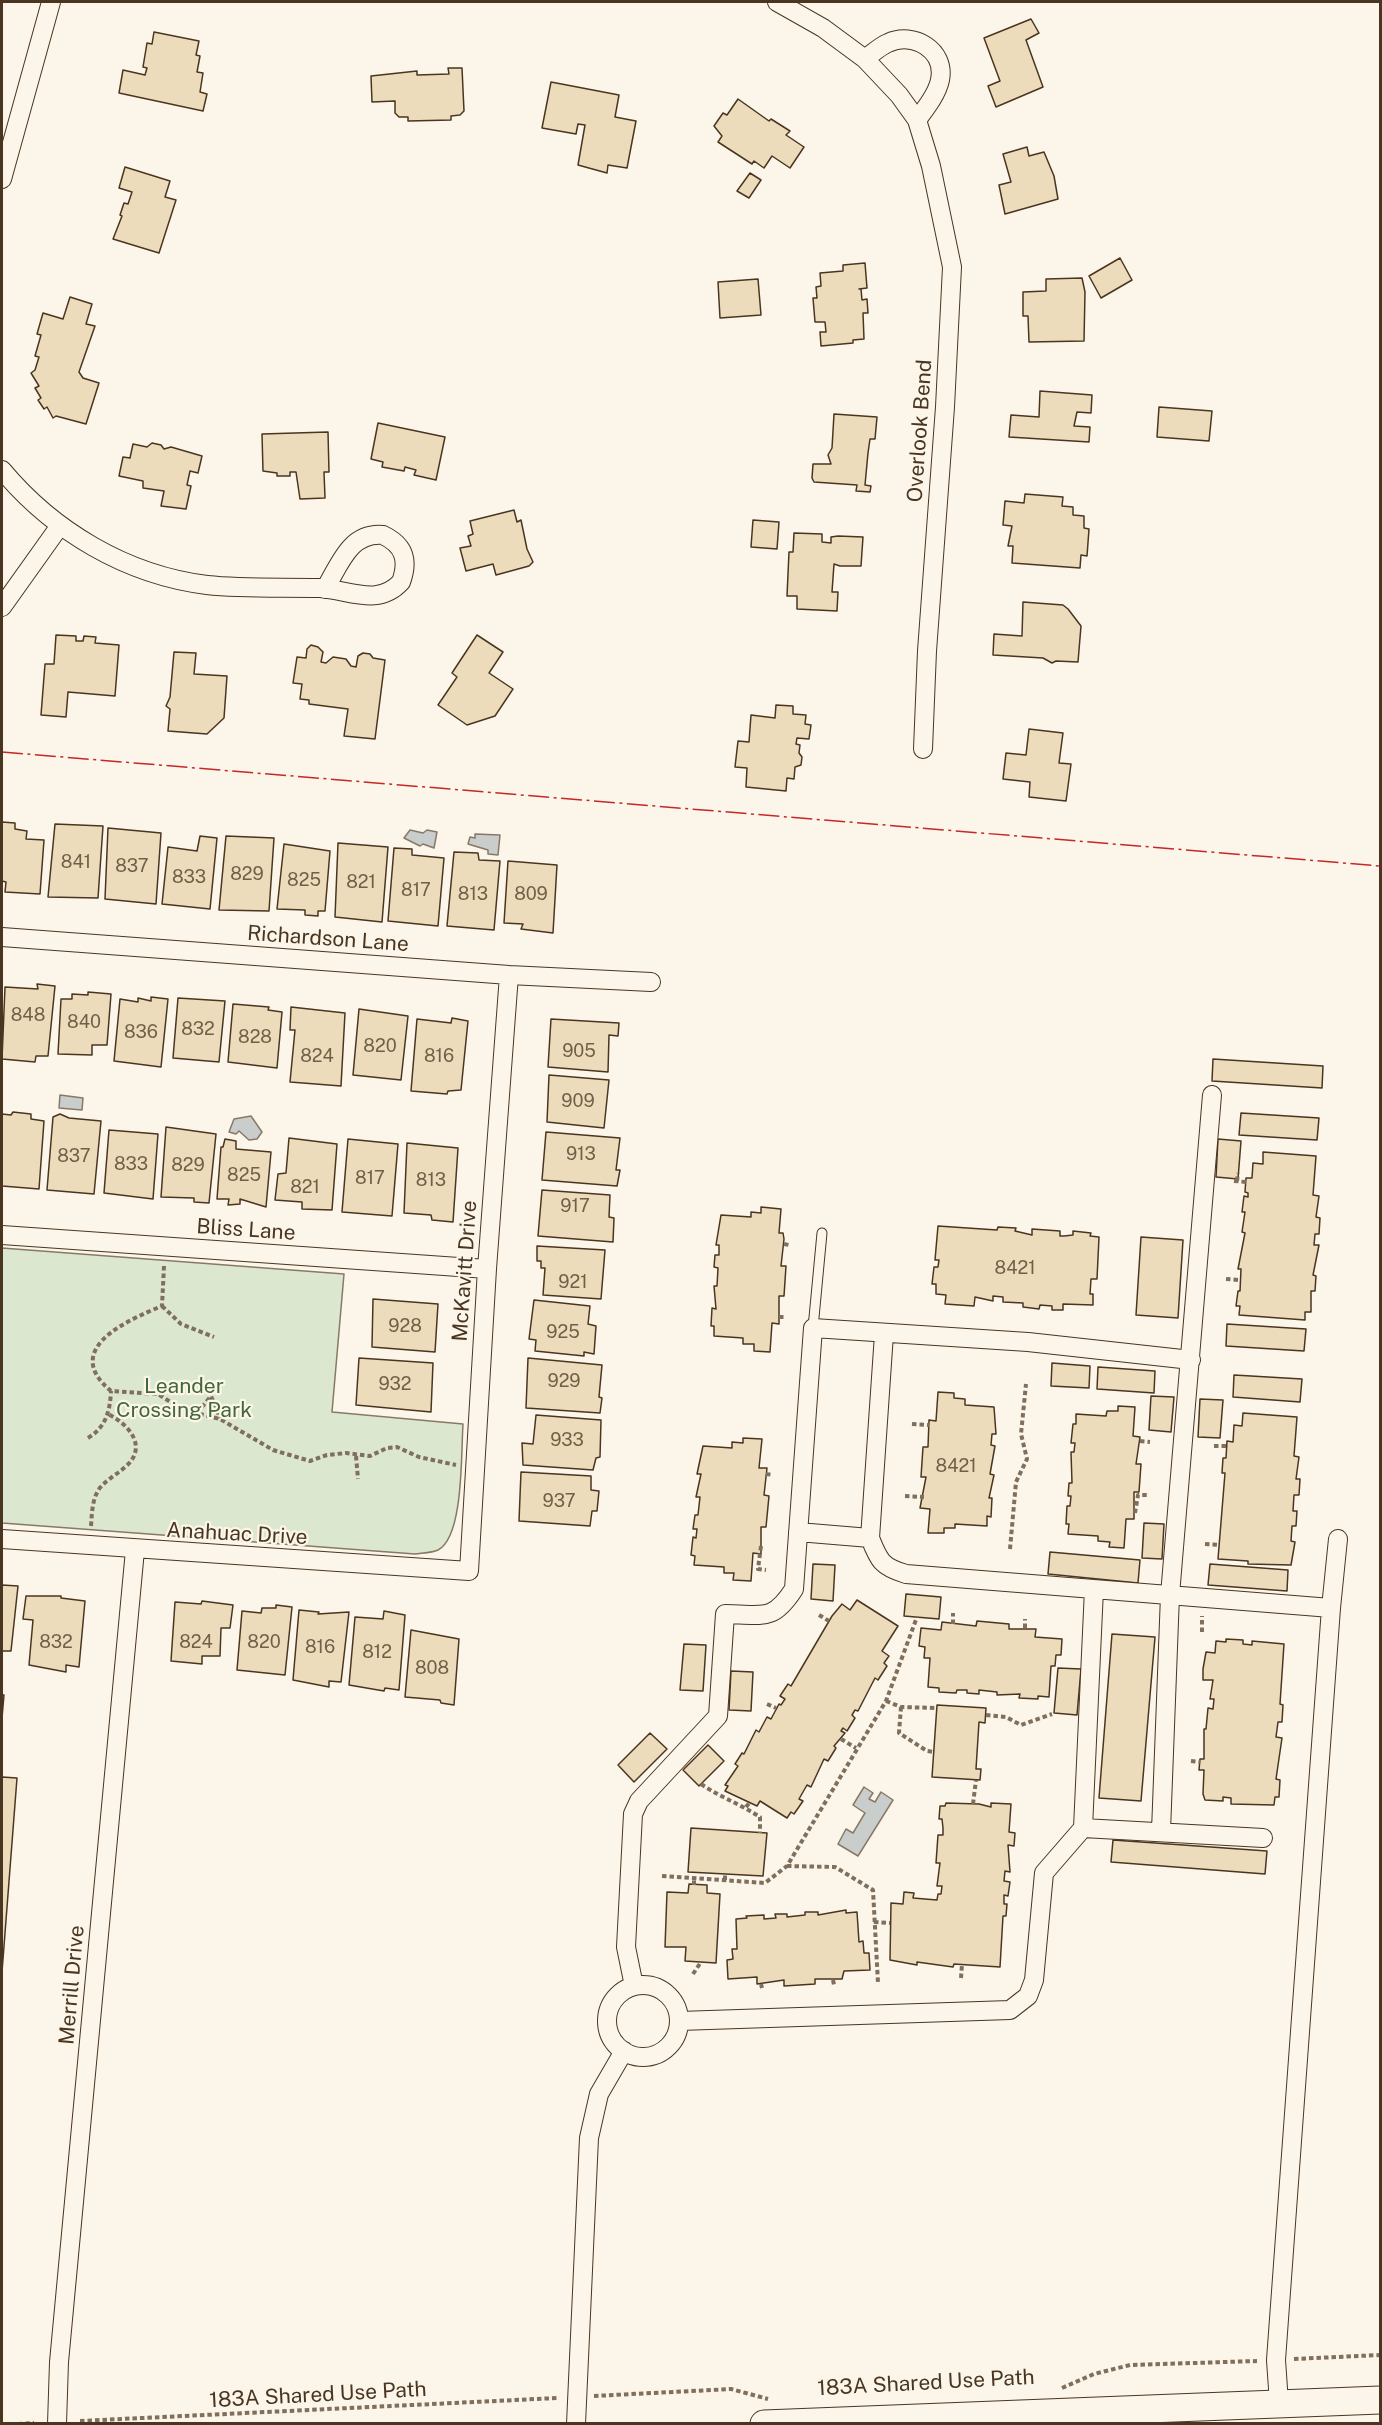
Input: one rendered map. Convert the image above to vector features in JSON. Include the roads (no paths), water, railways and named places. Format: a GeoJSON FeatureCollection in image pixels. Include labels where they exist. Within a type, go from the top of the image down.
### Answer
{"type":"FeatureCollection","features":[{"type":"Feature","properties":{"kind":"main road"},"geometry":{"type":"LineString","coordinates":[[771,2413],[1380,2400]]}},
{"type":"Feature","properties":{"kind":"street"},"geometry":{"type":"LineString","coordinates":[[2,179],[51,2]]}},
{"type":"Feature","properties":{"kind":"street","name":"Overlook Bend"},"geometry":{"type":"LineString","coordinates":[[777,2],[823,28],[865,59],[899,95],[917,120],[931,166],[952,267],[945,407],[927,651],[923,749]]}},
{"type":"Feature","properties":{"kind":"street"},"geometry":{"type":"LineString","coordinates":[[865,59],[888,43],[904,38],[918,40],[935,53],[941,71],[940,82],[917,120]]}},
{"type":"Feature","properties":{"kind":"street"},"geometry":{"type":"LineString","coordinates":[[2,470],[25,497],[59,527],[136,569],[206,585],[325,589],[372,596],[383,595],[393,590],[401,582],[406,559],[402,548],[383,535],[361,537],[352,544],[325,589]]}},
{"type":"Feature","properties":{"kind":"street"},"geometry":{"type":"LineString","coordinates":[[2,607],[59,527]]}},
{"type":"Feature","properties":{"kind":"street","name":"Richardson Lane"},"geometry":{"type":"LineString","coordinates":[[2,937],[509,975],[651,982]]}},
{"type":"Feature","properties":{"kind":"street","name":"McKavitt Drive"},"geometry":{"type":"LineString","coordinates":[[469,1571],[487,1269],[509,975]]}},
{"type":"Feature","properties":{"kind":"street"},"geometry":{"type":"LineString","coordinates":[[1161,1831],[1170,1594],[1212,1095]]}},
{"type":"Feature","properties":{"kind":"street","name":"Bliss Lane"},"geometry":{"type":"LineString","coordinates":[[2,1235],[487,1269]]}},
{"type":"Feature","properties":{"kind":"street"},"geometry":{"type":"LineString","coordinates":[[634,1986],[626,1947],[633,1814],[639,1801],[718,1716],[725,1614],[774,1614],[784,1605],[794,1589],[813,1328],[1028,1342],[1191,1360]]}},
{"type":"Feature","properties":{"kind":"street"},"geometry":{"type":"LineString","coordinates":[[884,1334],[870,1538],[878,1557],[888,1569],[906,1574],[1331,1608]]}},
{"type":"Feature","properties":{"kind":"street"},"geometry":{"type":"LineString","coordinates":[[798,1532],[870,1538]]}},
{"type":"Feature","properties":{"kind":"street","name":"Anahuac Drive"},"geometry":{"type":"LineString","coordinates":[[2,1539],[135,1550],[469,1571]]}},
{"type":"Feature","properties":{"kind":"street"},"geometry":{"type":"LineString","coordinates":[[1278,2403],[1276,2360],[1338,1539]]}},
{"type":"Feature","properties":{"kind":"street","name":"Merrill Drive"},"geometry":{"type":"LineString","coordinates":[[57,2424],[59,2362],[135,1550]]}},
{"type":"Feature","properties":{"kind":"street"},"geometry":{"type":"LineString","coordinates":[[679,2021],[1010,2010],[1028,1996],[1034,1980],[1044,1873],[1083,1828],[1094,1590]]}},
{"type":"Feature","properties":{"kind":"street"},"geometry":{"type":"LineString","coordinates":[[1083,1828],[1263,1838]]}},
{"type":"Feature","properties":{"kind":"street"},"geometry":{"type":"LineString","coordinates":[[634,1986],[656,1987],[672,2000],[679,2021],[677,2031],[665,2049],[645,2057],[624,2051],[611,2036],[608,2016],[616,1997],[634,1986]]}},
{"type":"Feature","properties":{"kind":"street"},"geometry":{"type":"LineString","coordinates":[[576,2424],[589,2138],[599,2094],[624,2051]]}},
{"type":"Feature","properties":{"kind":"lane"},"geometry":{"type":"LineString","coordinates":[[813,1328],[822,1233]]}},
{"type":"Feature","properties":{"kind":"park label","name":"Leander Crossing Park"},"geometry":{"type":"Point","coordinates":[184,1399]}}]}
